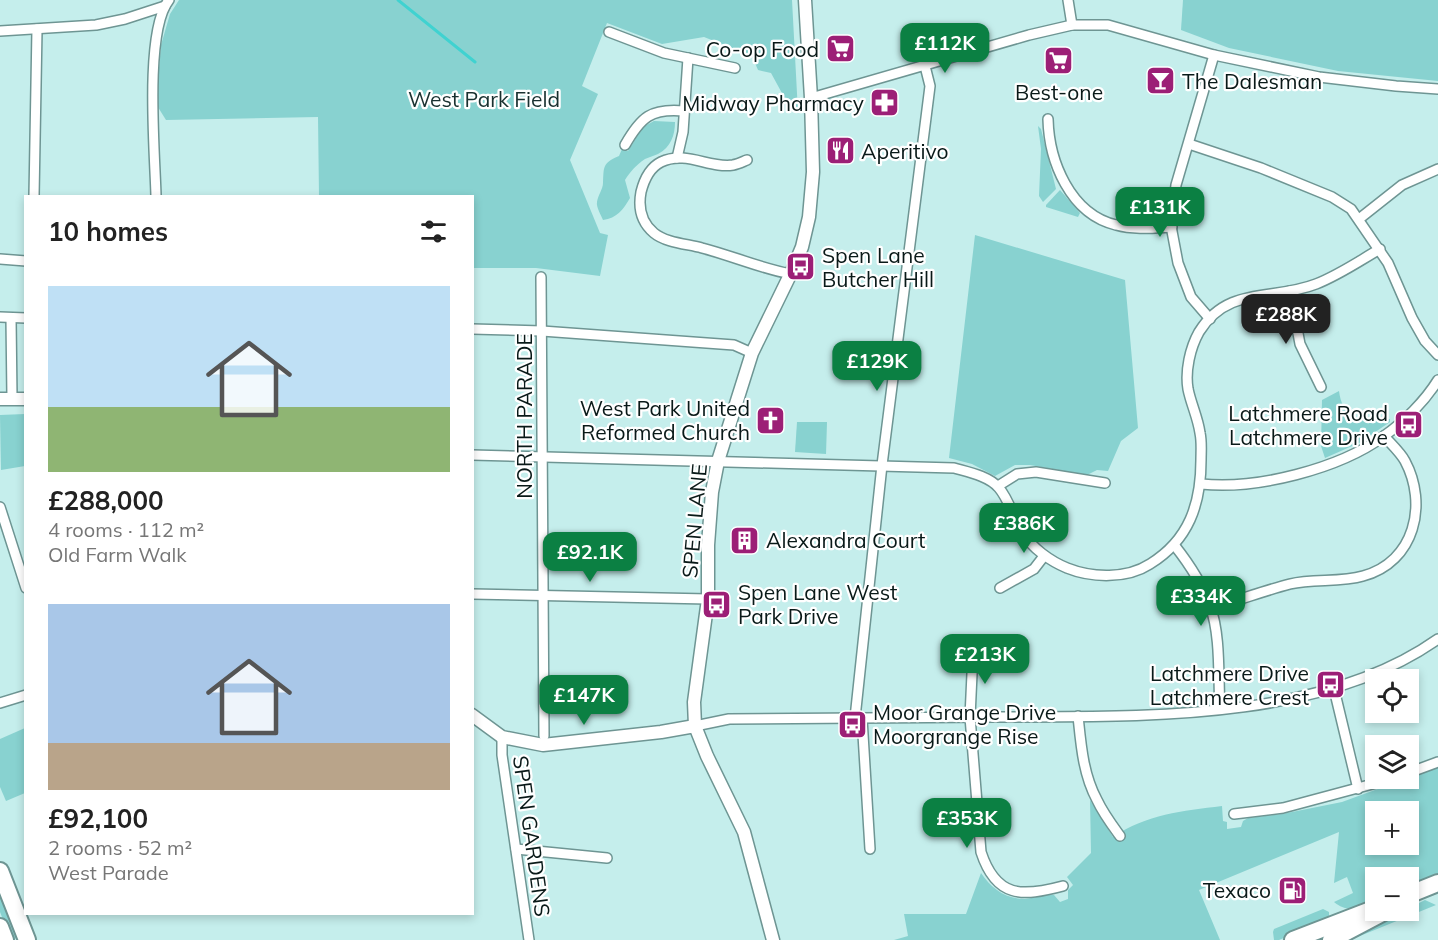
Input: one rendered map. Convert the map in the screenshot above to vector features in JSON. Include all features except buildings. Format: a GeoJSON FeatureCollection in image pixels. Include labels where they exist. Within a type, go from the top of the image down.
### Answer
{"type":"FeatureCollection","features":[{"type":"Feature","properties":{"kind":"highway"},"geometry":{"type":"LineString","coordinates":[[0,871],[27,940]]}},
{"type":"Feature","properties":{"kind":"highway"},"geometry":{"type":"LineString","coordinates":[[1419,892],[1436,884]]}},
{"type":"Feature","properties":{"kind":"highway"},"geometry":{"type":"LineString","coordinates":[[1293,940],[1365,912]]}},
{"type":"Feature","properties":{"kind":"highway"},"geometry":{"type":"LineString","coordinates":[[1331,940],[1367,921]]}},
{"type":"Feature","properties":{"kind":"highway"},"geometry":{"type":"LineString","coordinates":[[0,927],[5,940]]}},
{"type":"Feature","properties":{"kind":"street","name":"SPEN LANE"},"geometry":{"type":"LineString","coordinates":[[773,940],[744,832],[695,726],[694,702],[708,599],[708,545],[712,492],[718,461],[752,353],[802,248],[809,217],[813,172],[805,0]]}},
{"type":"Feature","properties":{"kind":"street"},"geometry":{"type":"LineString","coordinates":[[1068,0],[1072,25]]}},
{"type":"Feature","properties":{"kind":"street"},"geometry":{"type":"LineString","coordinates":[[0,31],[96,25],[125,19],[167,3]]}},
{"type":"Feature","properties":{"kind":"street"},"geometry":{"type":"LineString","coordinates":[[156,195],[153,99],[157,32],[167,3]]}},
{"type":"Feature","properties":{"kind":"street"},"geometry":{"type":"LineString","coordinates":[[811,98],[1029,35],[1072,25],[1108,25],[1214,55],[1319,77],[1396,86],[1438,88]]}},
{"type":"Feature","properties":{"kind":"street"},"geometry":{"type":"LineString","coordinates":[[34,195],[37,29]]}},
{"type":"Feature","properties":{"kind":"street"},"geometry":{"type":"LineString","coordinates":[[609,32],[664,53],[735,68]]}},
{"type":"Feature","properties":{"kind":"street"},"geometry":{"type":"LineString","coordinates":[[1210,319],[1191,297],[1178,263],[1172,227],[1176,185],[1214,55]]}},
{"type":"Feature","properties":{"kind":"street"},"geometry":{"type":"LineString","coordinates":[[677,158],[683,132],[688,58]]}},
{"type":"Feature","properties":{"kind":"street"},"geometry":{"type":"LineString","coordinates":[[870,849],[859,718],[882,465],[930,86],[925,66]]}},
{"type":"Feature","properties":{"kind":"street"},"geometry":{"type":"LineString","coordinates":[[625,145],[636,127],[647,116],[666,110],[684,111]]}},
{"type":"Feature","properties":{"kind":"street"},"geometry":{"type":"LineString","coordinates":[[1048,119],[1058,170],[1073,196],[1085,210],[1113,225],[1142,228],[1172,227]]}},
{"type":"Feature","properties":{"kind":"street"},"geometry":{"type":"LineString","coordinates":[[1188,144],[1261,168],[1332,197],[1351,209],[1380,249],[1416,326],[1425,341],[1438,355]]}},
{"type":"Feature","properties":{"kind":"street"},"geometry":{"type":"LineString","coordinates":[[747,160],[732,165],[677,158],[654,166],[642,185],[639,203],[641,215],[646,225],[661,238],[705,249],[760,268],[791,274]]}},
{"type":"Feature","properties":{"kind":"street"},"geometry":{"type":"LineString","coordinates":[[1359,219],[1402,185],[1438,169]]}},
{"type":"Feature","properties":{"kind":"street"},"geometry":{"type":"LineString","coordinates":[[474,455],[954,468],[978,475],[998,486],[1022,533],[1044,556],[1068,568],[1090,574],[1113,575],[1143,569],[1175,546],[1194,514],[1201,484],[1201,433],[1188,388],[1189,363],[1193,346],[1200,332],[1224,307],[1243,298],[1314,285],[1380,249]]}},
{"type":"Feature","properties":{"kind":"street"},"geometry":{"type":"LineString","coordinates":[[0,259],[24,261]]}},
{"type":"Feature","properties":{"kind":"street","name":"NORTH PARADE"},"geometry":{"type":"LineString","coordinates":[[542,277],[544,736]]}},
{"type":"Feature","properties":{"kind":"street"},"geometry":{"type":"LineString","coordinates":[[1290,291],[1300,344],[1321,387]]}},
{"type":"Feature","properties":{"kind":"street"},"geometry":{"type":"LineString","coordinates":[[0,317],[24,318]]}},
{"type":"Feature","properties":{"kind":"street"},"geometry":{"type":"LineString","coordinates":[[11,318],[6,399],[24,399]]}},
{"type":"Feature","properties":{"kind":"street"},"geometry":{"type":"LineString","coordinates":[[474,329],[542,331],[734,345],[752,353]]}},
{"type":"Feature","properties":{"kind":"street"},"geometry":{"type":"LineString","coordinates":[[1201,484],[1232,486],[1283,477],[1314,469],[1350,455],[1384,436],[1430,392],[1438,380]]}},
{"type":"Feature","properties":{"kind":"street"},"geometry":{"type":"LineString","coordinates":[[1211,608],[1292,584],[1363,576],[1389,564],[1410,539],[1417,510],[1414,484],[1404,460],[1384,436]]}},
{"type":"Feature","properties":{"kind":"street"},"geometry":{"type":"LineString","coordinates":[[998,486],[1017,474],[1036,472],[1105,483]]}},
{"type":"Feature","properties":{"kind":"street"},"geometry":{"type":"LineString","coordinates":[[0,507],[24,582]]}},
{"type":"Feature","properties":{"kind":"street"},"geometry":{"type":"LineString","coordinates":[[1175,546],[1194,570],[1211,608],[1217,650],[1220,709]]}},
{"type":"Feature","properties":{"kind":"street"},"geometry":{"type":"LineString","coordinates":[[1000,588],[1034,569],[1044,556]]}},
{"type":"Feature","properties":{"kind":"street"},"geometry":{"type":"LineString","coordinates":[[474,594],[708,599]]}},
{"type":"Feature","properties":{"kind":"street"},"geometry":{"type":"LineString","coordinates":[[474,717],[502,737],[543,746],[662,732],[729,719],[1174,714],[1295,699],[1334,689],[1373,675],[1438,639]]}},
{"type":"Feature","properties":{"kind":"street"},"geometry":{"type":"LineString","coordinates":[[973,652],[970,717],[981,852],[986,869],[1009,889],[1023,893],[1041,892],[1063,886]]}},
{"type":"Feature","properties":{"kind":"street"},"geometry":{"type":"LineString","coordinates":[[1334,689],[1358,789]]}},
{"type":"Feature","properties":{"kind":"street"},"geometry":{"type":"LineString","coordinates":[[0,703],[24,696]]}},
{"type":"Feature","properties":{"kind":"street"},"geometry":{"type":"LineString","coordinates":[[1078,716],[1083,760],[1088,779],[1096,800],[1120,836]]}},
{"type":"Feature","properties":{"kind":"street","name":"SPEN GARDENS"},"geometry":{"type":"LineString","coordinates":[[502,737],[502,756],[529,940]]}},
{"type":"Feature","properties":{"kind":"street"},"geometry":{"type":"LineString","coordinates":[[1419,769],[1438,762]]}},
{"type":"Feature","properties":{"kind":"street"},"geometry":{"type":"LineString","coordinates":[[1234,814],[1283,808],[1365,787]]}},
{"type":"Feature","properties":{"kind":"street"},"geometry":{"type":"LineString","coordinates":[[516,849],[607,858]]}},
{"type":"Feature","properties":{"kind":"green space","name":"West Park Field"},"geometry":{"type":"Polygon","coordinates":[[[179,0],[792,0],[798,112],[789,106],[771,73],[758,70],[752,56],[704,37],[662,44],[607,23],[582,86],[598,94],[570,160],[600,233],[608,235],[600,276],[536,268],[474,268],[474,195],[319,195],[318,117],[166,120],[156,104],[161,45],[170,14],[179,0]]]}},
{"type":"Feature","properties":{"kind":"green space"},"geometry":{"type":"Polygon","coordinates":[[[1183,0],[1438,0],[1438,81],[1338,71],[1229,48],[1181,30],[1183,0]]]}},
{"type":"Feature","properties":{"kind":"green space"},"geometry":{"type":"Polygon","coordinates":[[[654,121],[675,122],[671,140],[666,148],[645,159],[631,171],[625,180],[630,198],[619,213],[603,220],[597,204],[603,185],[605,166],[619,156],[622,149],[628,151],[643,127],[654,121]]]}},
{"type":"Feature","properties":{"kind":"green space"},"geometry":{"type":"Polygon","coordinates":[[[1038,126],[1041,129],[1056,189],[1043,202],[1039,196],[1041,149],[1038,126]]]}},
{"type":"Feature","properties":{"kind":"green space"},"geometry":{"type":"Polygon","coordinates":[[[1060,190],[1080,213],[1078,217],[1046,207],[1060,190]]]}},
{"type":"Feature","properties":{"kind":"green space"},"geometry":{"type":"Polygon","coordinates":[[[975,235],[1125,280],[1138,428],[1121,441],[1108,471],[1097,470],[1087,475],[1030,465],[1015,465],[995,476],[972,464],[949,458],[975,235]]]}},
{"type":"Feature","properties":{"kind":"green space"},"geometry":{"type":"Polygon","coordinates":[[[1339,391],[1341,401],[1350,414],[1363,419],[1390,419],[1390,422],[1359,443],[1325,458],[1321,446],[1322,400],[1339,391]]]}},
{"type":"Feature","properties":{"kind":"green space"},"geometry":{"type":"Polygon","coordinates":[[[24,414],[24,466],[1,470],[0,415],[24,414]]]}},
{"type":"Feature","properties":{"kind":"green space"},"geometry":{"type":"Polygon","coordinates":[[[797,422],[827,422],[826,454],[795,452],[797,422]]]}},
{"type":"Feature","properties":{"kind":"green space"},"geometry":{"type":"Polygon","coordinates":[[[24,728],[24,793],[6,801],[0,787],[0,739],[24,728]]]}},
{"type":"Feature","properties":{"kind":"green space"},"geometry":{"type":"Polygon","coordinates":[[[1438,767],[1438,873],[1419,881],[1419,867],[1365,867],[1365,903],[1350,909],[1340,906],[1334,902],[1353,893],[1347,877],[1334,883],[1339,832],[1199,890],[1220,940],[894,940],[908,936],[904,914],[966,914],[981,873],[994,888],[1011,897],[1025,899],[1054,895],[1060,902],[1068,899],[1068,890],[1073,885],[1067,877],[1091,853],[1090,800],[1113,837],[1152,818],[1222,806],[1223,821],[1227,822],[1227,829],[1241,827],[1243,821],[1248,818],[1342,802],[1378,789],[1419,789],[1419,774],[1438,767]]]}},
{"type":"Feature","properties":{"kind":"green space"},"geometry":{"type":"Polygon","coordinates":[[[0,885],[20,937],[11,940],[0,912],[0,885]]]}},
{"type":"Feature","properties":{"kind":"green space"},"geometry":{"type":"Polygon","coordinates":[[[1425,900],[1436,905],[1419,912],[1419,903],[1425,900]]]}},
{"type":"Feature","properties":{"kind":"green space"},"geometry":{"type":"Polygon","coordinates":[[[1323,909],[1329,912],[1329,919],[1274,940],[1274,929],[1323,909]]]}},
{"type":"Feature","properties":{"kind":"green space"},"geometry":{"type":"Polygon","coordinates":[[[1383,921],[1397,921],[1350,940],[1349,938],[1383,921]]]}},
{"type":"Feature","properties":{"kind":"waterway"},"geometry":{"type":"LineString","coordinates":[[398,0],[475,62]]}},
{"type":"Feature","properties":{"kind":"place","name":"Co-op Food"},"geometry":{"type":"Point","coordinates":[840,49]}},
{"type":"Feature","properties":{"kind":"place","name":"Best-one"},"geometry":{"type":"Point","coordinates":[1059,61]}},
{"type":"Feature","properties":{"kind":"place","name":"The Dalesman"},"geometry":{"type":"Point","coordinates":[1161,81]}},
{"type":"Feature","properties":{"kind":"place","name":"Midway Pharmacy"},"geometry":{"type":"Point","coordinates":[885,103]}},
{"type":"Feature","properties":{"kind":"place","name":"Aperitivo"},"geometry":{"type":"Point","coordinates":[840,151]}},
{"type":"Feature","properties":{"kind":"place","name":"Spen Lane Butcher Hill"},"geometry":{"type":"Point","coordinates":[801,267]}},
{"type":"Feature","properties":{"kind":"place","name":"West Park United Reformed Church"},"geometry":{"type":"Point","coordinates":[771,420]}},
{"type":"Feature","properties":{"kind":"place","name":"Latchmere Road Latchmere Drive"},"geometry":{"type":"Point","coordinates":[1409,425]}},
{"type":"Feature","properties":{"kind":"place","name":"Alexandra Court"},"geometry":{"type":"Point","coordinates":[745,540]}},
{"type":"Feature","properties":{"kind":"place","name":"Spen Lane West Park Drive"},"geometry":{"type":"Point","coordinates":[717,604]}},
{"type":"Feature","properties":{"kind":"place","name":"Latchmere Drive Latchmere Crest"},"geometry":{"type":"Point","coordinates":[1330,685]}},
{"type":"Feature","properties":{"kind":"place","name":"Moor Grange Drive Moorgrange Rise"},"geometry":{"type":"Point","coordinates":[852,724]}},
{"type":"Feature","properties":{"kind":"place","name":"Texaco"},"geometry":{"type":"Point","coordinates":[1292,890]}}]}
